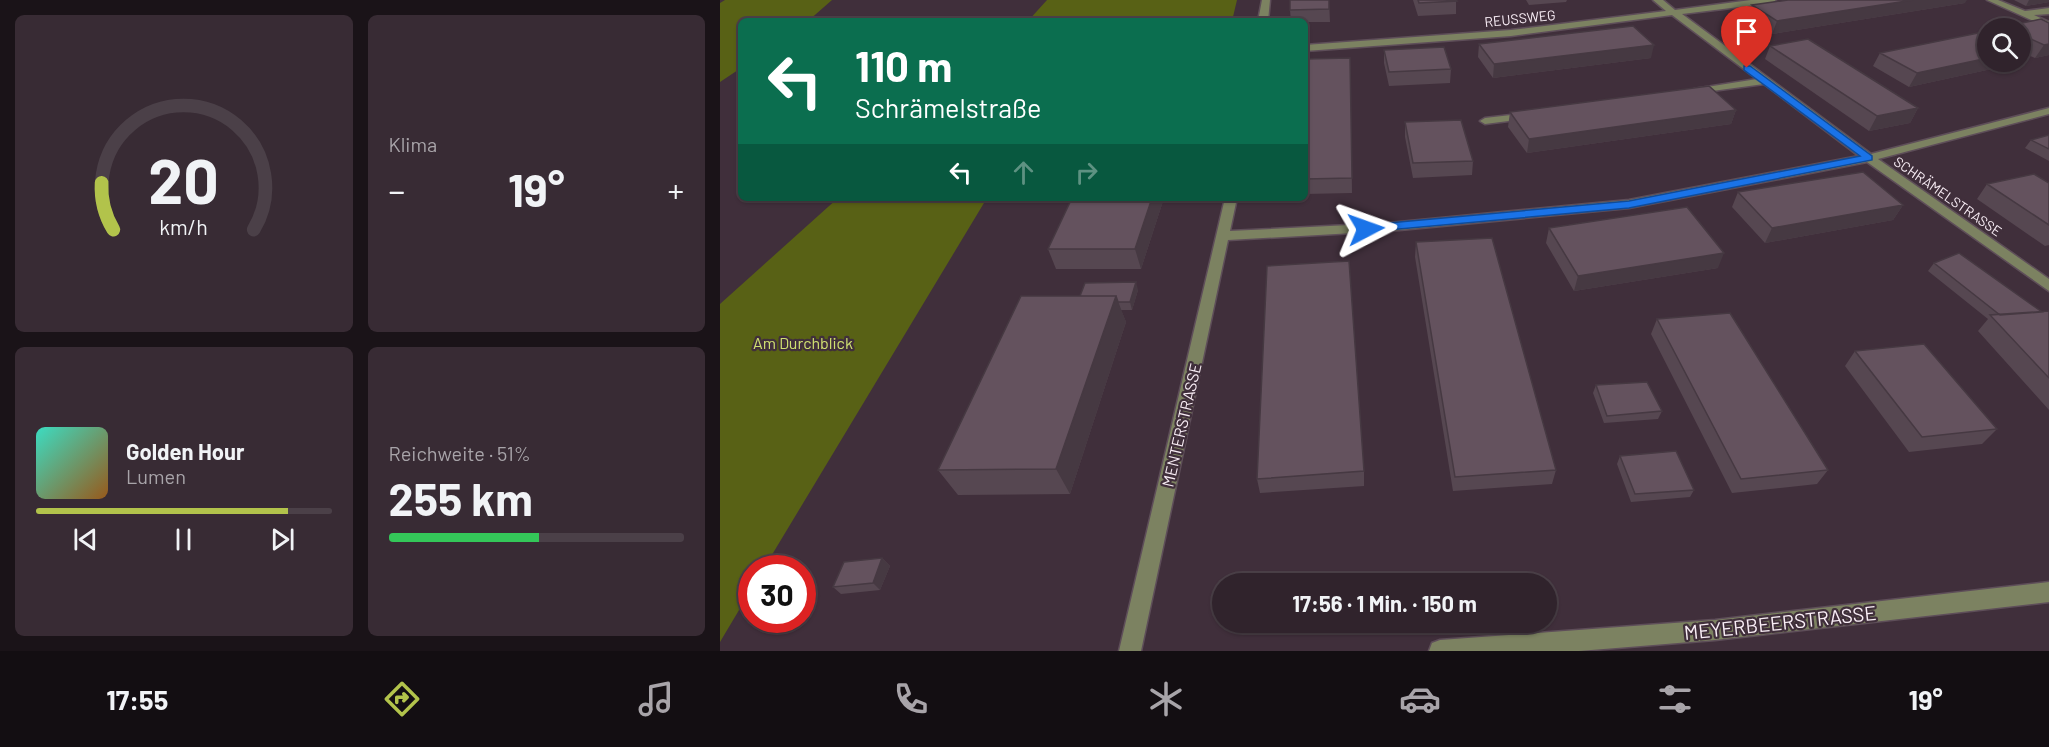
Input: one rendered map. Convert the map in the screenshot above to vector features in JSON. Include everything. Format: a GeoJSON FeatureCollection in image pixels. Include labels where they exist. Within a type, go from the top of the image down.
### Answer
{"type":"FeatureCollection","features":[{"type":"Feature","properties":{"kind":"street"},"geometry":{"type":"LineString","coordinates":[[1263,18],[1266,0]]}},
{"type":"Feature","properties":{"kind":"street","name":"SCHRÄMELSTRASSE"},"geometry":{"type":"LineString","coordinates":[[1657,0],[1869,158],[2049,286]]}},
{"type":"Feature","properties":{"kind":"street","name":"REUSSWEG"},"geometry":{"type":"LineString","coordinates":[[1308,48],[1511,33],[1772,0]]}},
{"type":"Feature","properties":{"kind":"street"},"geometry":{"type":"LineString","coordinates":[[1991,0],[2049,25]]}},
{"type":"Feature","properties":{"kind":"street"},"geometry":{"type":"LineString","coordinates":[[2024,14],[2049,11]]}},
{"type":"Feature","properties":{"kind":"street"},"geometry":{"type":"LineString","coordinates":[[1683,93],[1765,81]]}},
{"type":"Feature","properties":{"kind":"street"},"geometry":{"type":"LineString","coordinates":[[1224,236],[1389,227],[1629,204],[1869,158],[2049,111]]}},
{"type":"Feature","properties":{"kind":"street"},"geometry":{"type":"LineString","coordinates":[[1485,121],[1543,114]]}},
{"type":"Feature","properties":{"kind":"street","name":"MENTERSTRASSE"},"geometry":{"type":"LineString","coordinates":[[1130,651],[1230,201]]}},
{"type":"Feature","properties":{"kind":"street","name":"MEYERBEERSTRASSE"},"geometry":{"type":"LineString","coordinates":[[1440,651],[1715,630],[2049,592]]}},
{"type":"Feature","properties":{"kind":"green space"},"geometry":{"type":"Polygon","coordinates":[[[725,0],[832,0],[811,18],[738,18],[738,70],[720,82],[720,3],[725,0]]]}},
{"type":"Feature","properties":{"kind":"green space"},"geometry":{"type":"Polygon","coordinates":[[[1047,0],[1237,0],[1233,18],[1031,18],[1047,0]]]}},
{"type":"Feature","properties":{"kind":"green space","name":"Am Durchblick"},"geometry":{"type":"Polygon","coordinates":[[[835,201],[985,201],[772,555],[738,555],[738,612],[720,642],[720,304],[835,201]]]}},
{"type":"Feature","properties":{"kind":"building"},"geometry":{"type":"Polygon","coordinates":[[[1290,0],[1329,0],[1329,9],[1290,10],[1290,0]]]}},
{"type":"Feature","properties":{"kind":"building"},"geometry":{"type":"Polygon","coordinates":[[[1418,0],[1456,0],[1457,1],[1419,3],[1418,0]]]}},
{"type":"Feature","properties":{"kind":"building"},"geometry":{"type":"Polygon","coordinates":[[[1788,0],[1913,0],[1777,21],[1752,5],[1788,0]]]}},
{"type":"Feature","properties":{"kind":"building"},"geometry":{"type":"Polygon","coordinates":[[[2041,19],[2049,23],[2049,44],[2044,45],[2031,39],[2031,21],[2041,19]]]}},
{"type":"Feature","properties":{"kind":"building"},"geometry":{"type":"Polygon","coordinates":[[[1633,26],[1654,45],[1494,64],[1479,44],[1633,26]]]}},
{"type":"Feature","properties":{"kind":"building"},"geometry":{"type":"Polygon","coordinates":[[[1977,33],[1977,60],[1917,73],[1880,53],[1977,33]]]}},
{"type":"Feature","properties":{"kind":"building"},"geometry":{"type":"Polygon","coordinates":[[[1808,39],[1918,108],[1877,116],[1770,46],[1808,39]]]}},
{"type":"Feature","properties":{"kind":"building"},"geometry":{"type":"Polygon","coordinates":[[[1444,47],[1451,69],[1389,72],[1384,50],[1444,47]]]}},
{"type":"Feature","properties":{"kind":"building"},"geometry":{"type":"Polygon","coordinates":[[[1350,58],[1352,178],[1308,179],[1308,59],[1350,58]]]}},
{"type":"Feature","properties":{"kind":"building"},"geometry":{"type":"Polygon","coordinates":[[[1709,86],[1736,110],[1529,139],[1510,112],[1709,86]]]}},
{"type":"Feature","properties":{"kind":"building"},"geometry":{"type":"Polygon","coordinates":[[[1461,120],[1473,161],[1413,163],[1405,122],[1461,120]]]}},
{"type":"Feature","properties":{"kind":"building"},"geometry":{"type":"Polygon","coordinates":[[[2049,135],[2049,149],[2031,140],[2049,135]]]}},
{"type":"Feature","properties":{"kind":"building"},"geometry":{"type":"Polygon","coordinates":[[[1863,172],[1903,205],[1772,228],[1738,192],[1863,172]]]}},
{"type":"Feature","properties":{"kind":"building"},"geometry":{"type":"Polygon","coordinates":[[[2034,174],[2049,183],[2049,225],[1987,184],[2034,174]]]}},
{"type":"Feature","properties":{"kind":"building"},"geometry":{"type":"Polygon","coordinates":[[[1071,201],[1151,201],[1135,249],[1048,249],[1071,201]]]}},
{"type":"Feature","properties":{"kind":"building"},"geometry":{"type":"Polygon","coordinates":[[[1687,207],[1724,253],[1578,276],[1549,228],[1687,207]]]}},
{"type":"Feature","properties":{"kind":"building"},"geometry":{"type":"Polygon","coordinates":[[[1492,238],[1556,470],[1455,477],[1416,242],[1492,238]]]}},
{"type":"Feature","properties":{"kind":"building"},"geometry":{"type":"Polygon","coordinates":[[[1959,253],[2042,312],[2000,315],[1934,263],[1959,253]]]}},
{"type":"Feature","properties":{"kind":"building"},"geometry":{"type":"Polygon","coordinates":[[[1349,261],[1364,471],[1257,479],[1267,266],[1349,261]]]}},
{"type":"Feature","properties":{"kind":"building"},"geometry":{"type":"Polygon","coordinates":[[[1136,282],[1130,302],[1118,302],[1116,296],[1080,296],[1085,283],[1136,282]]]}},
{"type":"Feature","properties":{"kind":"building"},"geometry":{"type":"Polygon","coordinates":[[[1021,296],[1116,296],[1056,469],[938,470],[1021,296]]]}},
{"type":"Feature","properties":{"kind":"building"},"geometry":{"type":"Polygon","coordinates":[[[2049,311],[2049,378],[1990,315],[2049,311]]]}},
{"type":"Feature","properties":{"kind":"building"},"geometry":{"type":"Polygon","coordinates":[[[1730,313],[1828,470],[1741,479],[1657,319],[1730,313]]]}},
{"type":"Feature","properties":{"kind":"building"},"geometry":{"type":"Polygon","coordinates":[[[1924,344],[1997,429],[1922,437],[1855,351],[1924,344]]]}},
{"type":"Feature","properties":{"kind":"building"},"geometry":{"type":"Polygon","coordinates":[[[1647,382],[1662,411],[1607,416],[1596,385],[1647,382]]]}},
{"type":"Feature","properties":{"kind":"building"},"geometry":{"type":"Polygon","coordinates":[[[1676,451],[1694,490],[1635,494],[1620,456],[1676,451]]]}},
{"type":"Feature","properties":{"kind":"building"},"geometry":{"type":"Polygon","coordinates":[[[882,558],[873,583],[833,587],[844,562],[882,558]]]}},
{"type":"Feature","properties":{"kind":"route"},"geometry":{"type":"LineString","coordinates":[[1366,229],[1629,204],[1869,158],[1747,68]]}}]}
